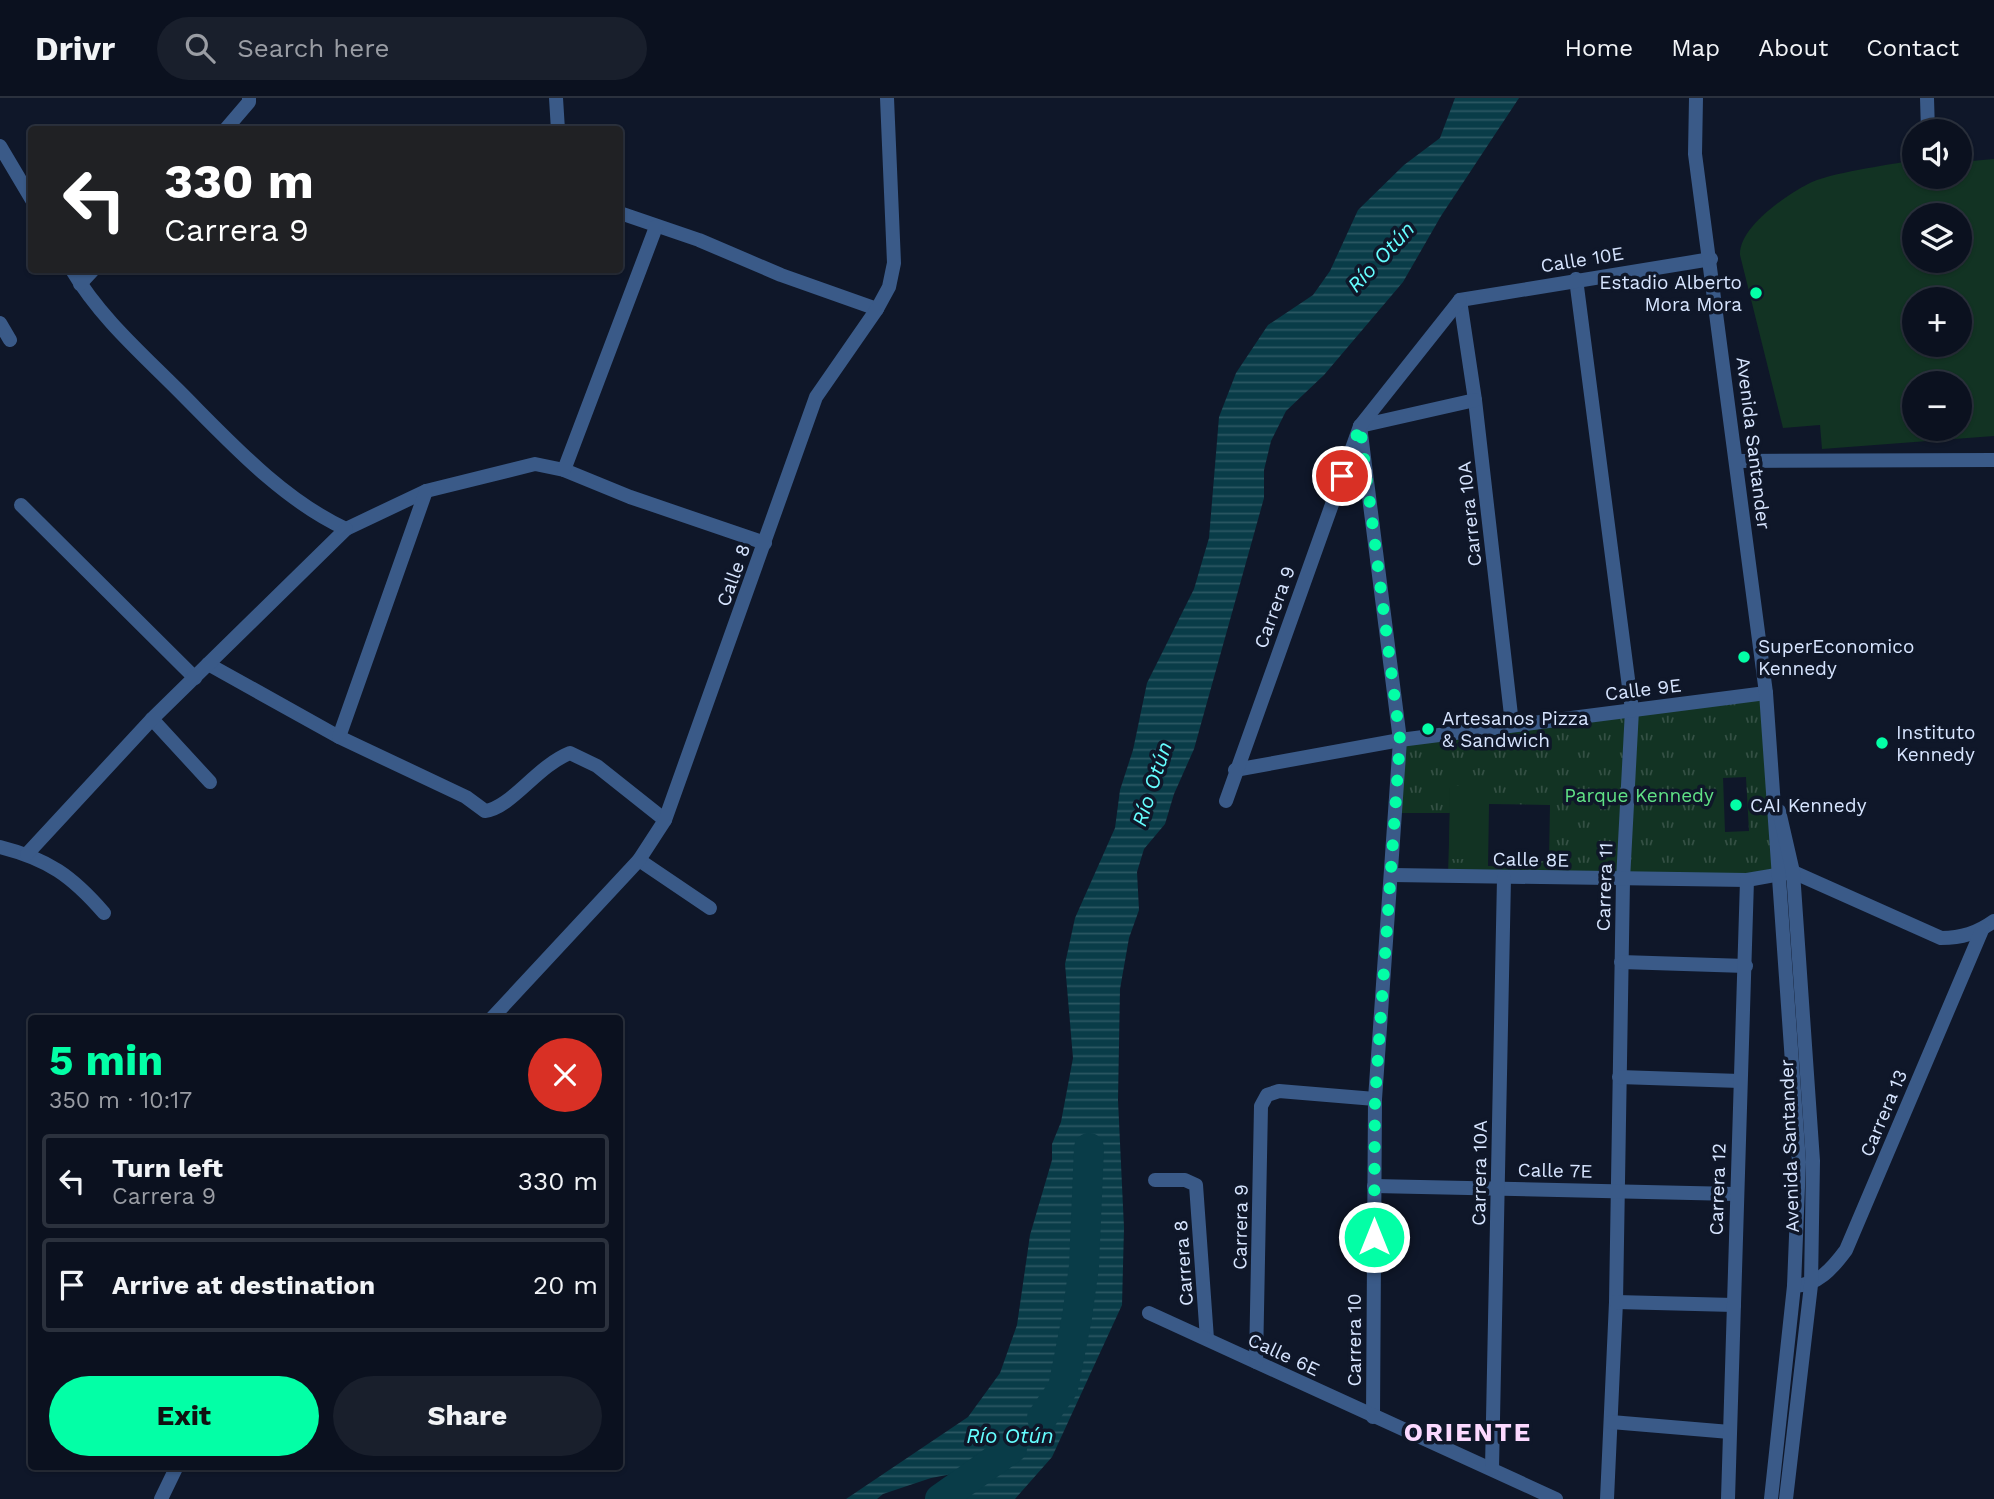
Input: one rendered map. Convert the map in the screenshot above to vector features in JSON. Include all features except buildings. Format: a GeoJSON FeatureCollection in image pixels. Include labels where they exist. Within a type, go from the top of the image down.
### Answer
{"type":"FeatureCollection","features":[{"type":"Feature","properties":{"kind":"street"},"geometry":{"type":"LineString","coordinates":[[233,126],[249,102],[248,98]]}},
{"type":"Feature","properties":{"kind":"street"},"geometry":{"type":"LineString","coordinates":[[556,98],[558,126]]}},
{"type":"Feature","properties":{"kind":"street","name":"Calle 8"},"geometry":{"type":"LineString","coordinates":[[495,1015],[639,860],[665,820],[816,397],[877,309],[889,286],[894,264],[887,98]]}},
{"type":"Feature","properties":{"kind":"street","name":"Avenida Santander"},"geometry":{"type":"LineString","coordinates":[[1696,98],[1695,154],[1711,259],[1766,693],[1774,793],[1787,873],[1812,1161],[1811,1285],[1786,1499]]}},
{"type":"Feature","properties":{"kind":"street"},"geometry":{"type":"LineString","coordinates":[[1927,98],[1927,119]]}},
{"type":"Feature","properties":{"kind":"street"},"geometry":{"type":"LineString","coordinates":[[0,146],[28,193]]}},
{"type":"Feature","properties":{"kind":"street"},"geometry":{"type":"LineString","coordinates":[[623,214],[699,240],[781,275],[877,309]]}},
{"type":"Feature","properties":{"kind":"street"},"geometry":{"type":"LineString","coordinates":[[564,470],[656,227]]}},
{"type":"Feature","properties":{"kind":"street","name":"Calle 10E"},"geometry":{"type":"LineString","coordinates":[[1460,300],[1711,259]]}},
{"type":"Feature","properties":{"kind":"street"},"geometry":{"type":"LineString","coordinates":[[74,273],[116,328],[243,454],[320,517],[346,529]]}},
{"type":"Feature","properties":{"kind":"street"},"geometry":{"type":"LineString","coordinates":[[80,284],[90,273]]}},
{"type":"Feature","properties":{"kind":"street","name":"Carrera 11"},"geometry":{"type":"LineString","coordinates":[[1576,279],[1632,710],[1623,880],[1616,1302],[1606,1499]]}},
{"type":"Feature","properties":{"kind":"street","name":"Carrera 10A"},"geometry":{"type":"LineString","coordinates":[[1460,300],[1475,400],[1512,724]]}},
{"type":"Feature","properties":{"kind":"street","name":"Carrera 9"},"geometry":{"type":"LineString","coordinates":[[1226,801],[1360,426],[1460,300]]}},
{"type":"Feature","properties":{"kind":"street"},"geometry":{"type":"LineString","coordinates":[[0,323],[10,340]]}},
{"type":"Feature","properties":{"kind":"street"},"geometry":{"type":"LineString","coordinates":[[1360,426],[1475,400]]}},
{"type":"Feature","properties":{"kind":"street","name":"Carrera 10"},"geometry":{"type":"LineString","coordinates":[[1360,426],[1400,740],[1375,1099],[1373,1417]]}},
{"type":"Feature","properties":{"kind":"street"},"geometry":{"type":"LineString","coordinates":[[1736,461],[1994,460]]}},
{"type":"Feature","properties":{"kind":"street"},"geometry":{"type":"LineString","coordinates":[[26,854],[152,719],[346,529],[426,491],[535,464],[564,470],[629,497],[765,543]]}},
{"type":"Feature","properties":{"kind":"street"},"geometry":{"type":"LineString","coordinates":[[339,737],[426,491]]}},
{"type":"Feature","properties":{"kind":"street"},"geometry":{"type":"LineString","coordinates":[[21,505],[195,678]]}},
{"type":"Feature","properties":{"kind":"street"},"geometry":{"type":"LineString","coordinates":[[208,664],[339,737],[466,797],[485,811],[499,809],[534,775],[555,759],[570,753],[597,766],[665,820]]}},
{"type":"Feature","properties":{"kind":"street","name":"Calle 9E"},"geometry":{"type":"LineString","coordinates":[[1235,770],[1400,740],[1766,693]]}},
{"type":"Feature","properties":{"kind":"street"},"geometry":{"type":"LineString","coordinates":[[152,719],[210,782]]}},
{"type":"Feature","properties":{"kind":"street"},"geometry":{"type":"LineString","coordinates":[[0,847],[26,854],[77,882],[104,913]]}},
{"type":"Feature","properties":{"kind":"street"},"geometry":{"type":"LineString","coordinates":[[639,860],[710,908]]}},
{"type":"Feature","properties":{"kind":"street"},"geometry":{"type":"LineString","coordinates":[[1787,873],[1941,937],[1960,938],[1988,925]]}},
{"type":"Feature","properties":{"kind":"street","name":"Avenida Santander"},"geometry":{"type":"LineString","coordinates":[[1771,1499],[1794,1286],[1799,1162],[1787,873]]}},
{"type":"Feature","properties":{"kind":"street","name":"Calle 8E"},"geometry":{"type":"LineString","coordinates":[[1392,875],[1747,880],[1787,873]]}},
{"type":"Feature","properties":{"kind":"street","name":"Carrera 10A"},"geometry":{"type":"LineString","coordinates":[[1492,1468],[1503,878]]}},
{"type":"Feature","properties":{"kind":"street","name":"Carrera 12"},"geometry":{"type":"LineString","coordinates":[[1728,1499],[1735,1194],[1746,966],[1747,880]]}},
{"type":"Feature","properties":{"kind":"street","name":"Carrera 13"},"geometry":{"type":"LineString","coordinates":[[1811,1285],[1836,1263],[1846,1250],[1988,925]]}},
{"type":"Feature","properties":{"kind":"street"},"geometry":{"type":"LineString","coordinates":[[1621,961],[1746,966]]}},
{"type":"Feature","properties":{"kind":"street"},"geometry":{"type":"LineString","coordinates":[[1619,1077],[1740,1082]]}},
{"type":"Feature","properties":{"kind":"street","name":"Carrera 9"},"geometry":{"type":"LineString","coordinates":[[1256,1362],[1262,1106],[1267,1095],[1279,1091],[1375,1099]]}},
{"type":"Feature","properties":{"kind":"street","name":"Carrera 8"},"geometry":{"type":"LineString","coordinates":[[1155,1180],[1185,1180],[1196,1185],[1207,1339]]}},
{"type":"Feature","properties":{"kind":"street","name":"Calle 7E"},"geometry":{"type":"LineString","coordinates":[[1374,1186],[1735,1194]]}},
{"type":"Feature","properties":{"kind":"street"},"geometry":{"type":"LineString","coordinates":[[1794,1286],[1811,1285]]}},
{"type":"Feature","properties":{"kind":"street"},"geometry":{"type":"LineString","coordinates":[[1616,1302],[1734,1305]]}},
{"type":"Feature","properties":{"kind":"street","name":"Calle 6E"},"geometry":{"type":"LineString","coordinates":[[1149,1314],[1556,1499]]}},
{"type":"Feature","properties":{"kind":"street"},"geometry":{"type":"LineString","coordinates":[[1611,1422],[1730,1432]]}},
{"type":"Feature","properties":{"kind":"street"},"geometry":{"type":"LineString","coordinates":[[161,1499],[175,1470]]}},
{"type":"Feature","properties":{"kind":"green space"},"geometry":{"type":"Polygon","coordinates":[[[1994,159],[1994,436],[1972,438],[1972,371],[1902,371],[1902,441],[1928,441],[1822,449],[1820,425],[1783,428],[1740,255],[1742,244],[1755,223],[1776,204],[1817,180],[1902,162],[1902,189],[1972,189],[1972,161],[1994,159]]]}},
{"type":"Feature","properties":{"kind":"green space","name":"Parque Kennedy"},"geometry":{"type":"Polygon","coordinates":[[[1766,693],[1781,874],[1448,875],[1450,813],[1396,813],[1400,740],[1766,693]],[[1746,777],[1723,778],[1725,832],[1749,831],[1746,777]],[[1489,804],[1488,866],[1534,867],[1535,861],[1549,861],[1550,805],[1489,804]]]}},
{"type":"Feature","properties":{"kind":"green space"},"geometry":{"type":"Polygon","coordinates":[[[1450,786],[1488,786],[1488,859],[1449,859],[1450,786]]]}},
{"type":"Feature","properties":{"kind":"water","name":"Río Otún"},"geometry":{"type":"Polygon","coordinates":[[[1455,98],[1519,98],[1441,216],[1403,282],[1324,375],[1286,411],[1271,441],[1264,470],[1264,498],[1194,749],[1174,794],[1165,824],[1144,849],[1137,872],[1139,910],[1129,938],[1120,989],[1118,1100],[1124,1228],[1122,1305],[1052,1457],[1015,1499],[962,1499],[979,1469],[931,1478],[883,1494],[877,1499],[846,1499],[968,1417],[1000,1373],[1017,1325],[1030,1235],[1052,1160],[1052,1144],[1061,1122],[1073,1058],[1065,964],[1075,918],[1115,828],[1120,790],[1133,750],[1147,683],[1194,589],[1209,538],[1219,417],[1236,373],[1268,325],[1313,295],[1330,271],[1358,210],[1404,165],[1440,138],[1455,98]],[[1089,1185],[1081,1197],[1073,1247],[1061,1386],[1066,1386],[1083,1346],[1091,1308],[1097,1193],[1089,1185]]]}},
{"type":"Feature","properties":{"kind":"waterway","name":"Río Otún"},"geometry":{"type":"LineString","coordinates":[[1042,1418],[1063,1388],[1077,1317],[1084,1266],[1089,1148]]}},
{"type":"Feature","properties":{"kind":"waterway","name":"Río Otún"},"geometry":{"type":"LineString","coordinates":[[940,1499],[1012,1448]]}},
{"type":"Feature","properties":{"kind":"place","name":"Estadio Alberto Mora Mora"},"geometry":{"type":"Point","coordinates":[1756,293]}},
{"type":"Feature","properties":{"kind":"place","name":"SuperEconomico Kennedy"},"geometry":{"type":"Point","coordinates":[1744,657]}},
{"type":"Feature","properties":{"kind":"place","name":"Artesanos Pizza & Sandwich"},"geometry":{"type":"Point","coordinates":[1428,729]}},
{"type":"Feature","properties":{"kind":"place","name":"Instituto Kennedy"},"geometry":{"type":"Point","coordinates":[1882,743]}},
{"type":"Feature","properties":{"kind":"place","name":"CAI Kennedy"},"geometry":{"type":"Point","coordinates":[1736,805]}},
{"type":"Feature","properties":{"kind":"district","name":"ORIENTE"},"geometry":{"type":"Point","coordinates":[1468,1432]}},
{"type":"Feature","properties":{"kind":"route"},"geometry":{"type":"LineString","coordinates":[[1342,476],[1360,426],[1400,740],[1375,1099],[1374,1237]]}}]}
